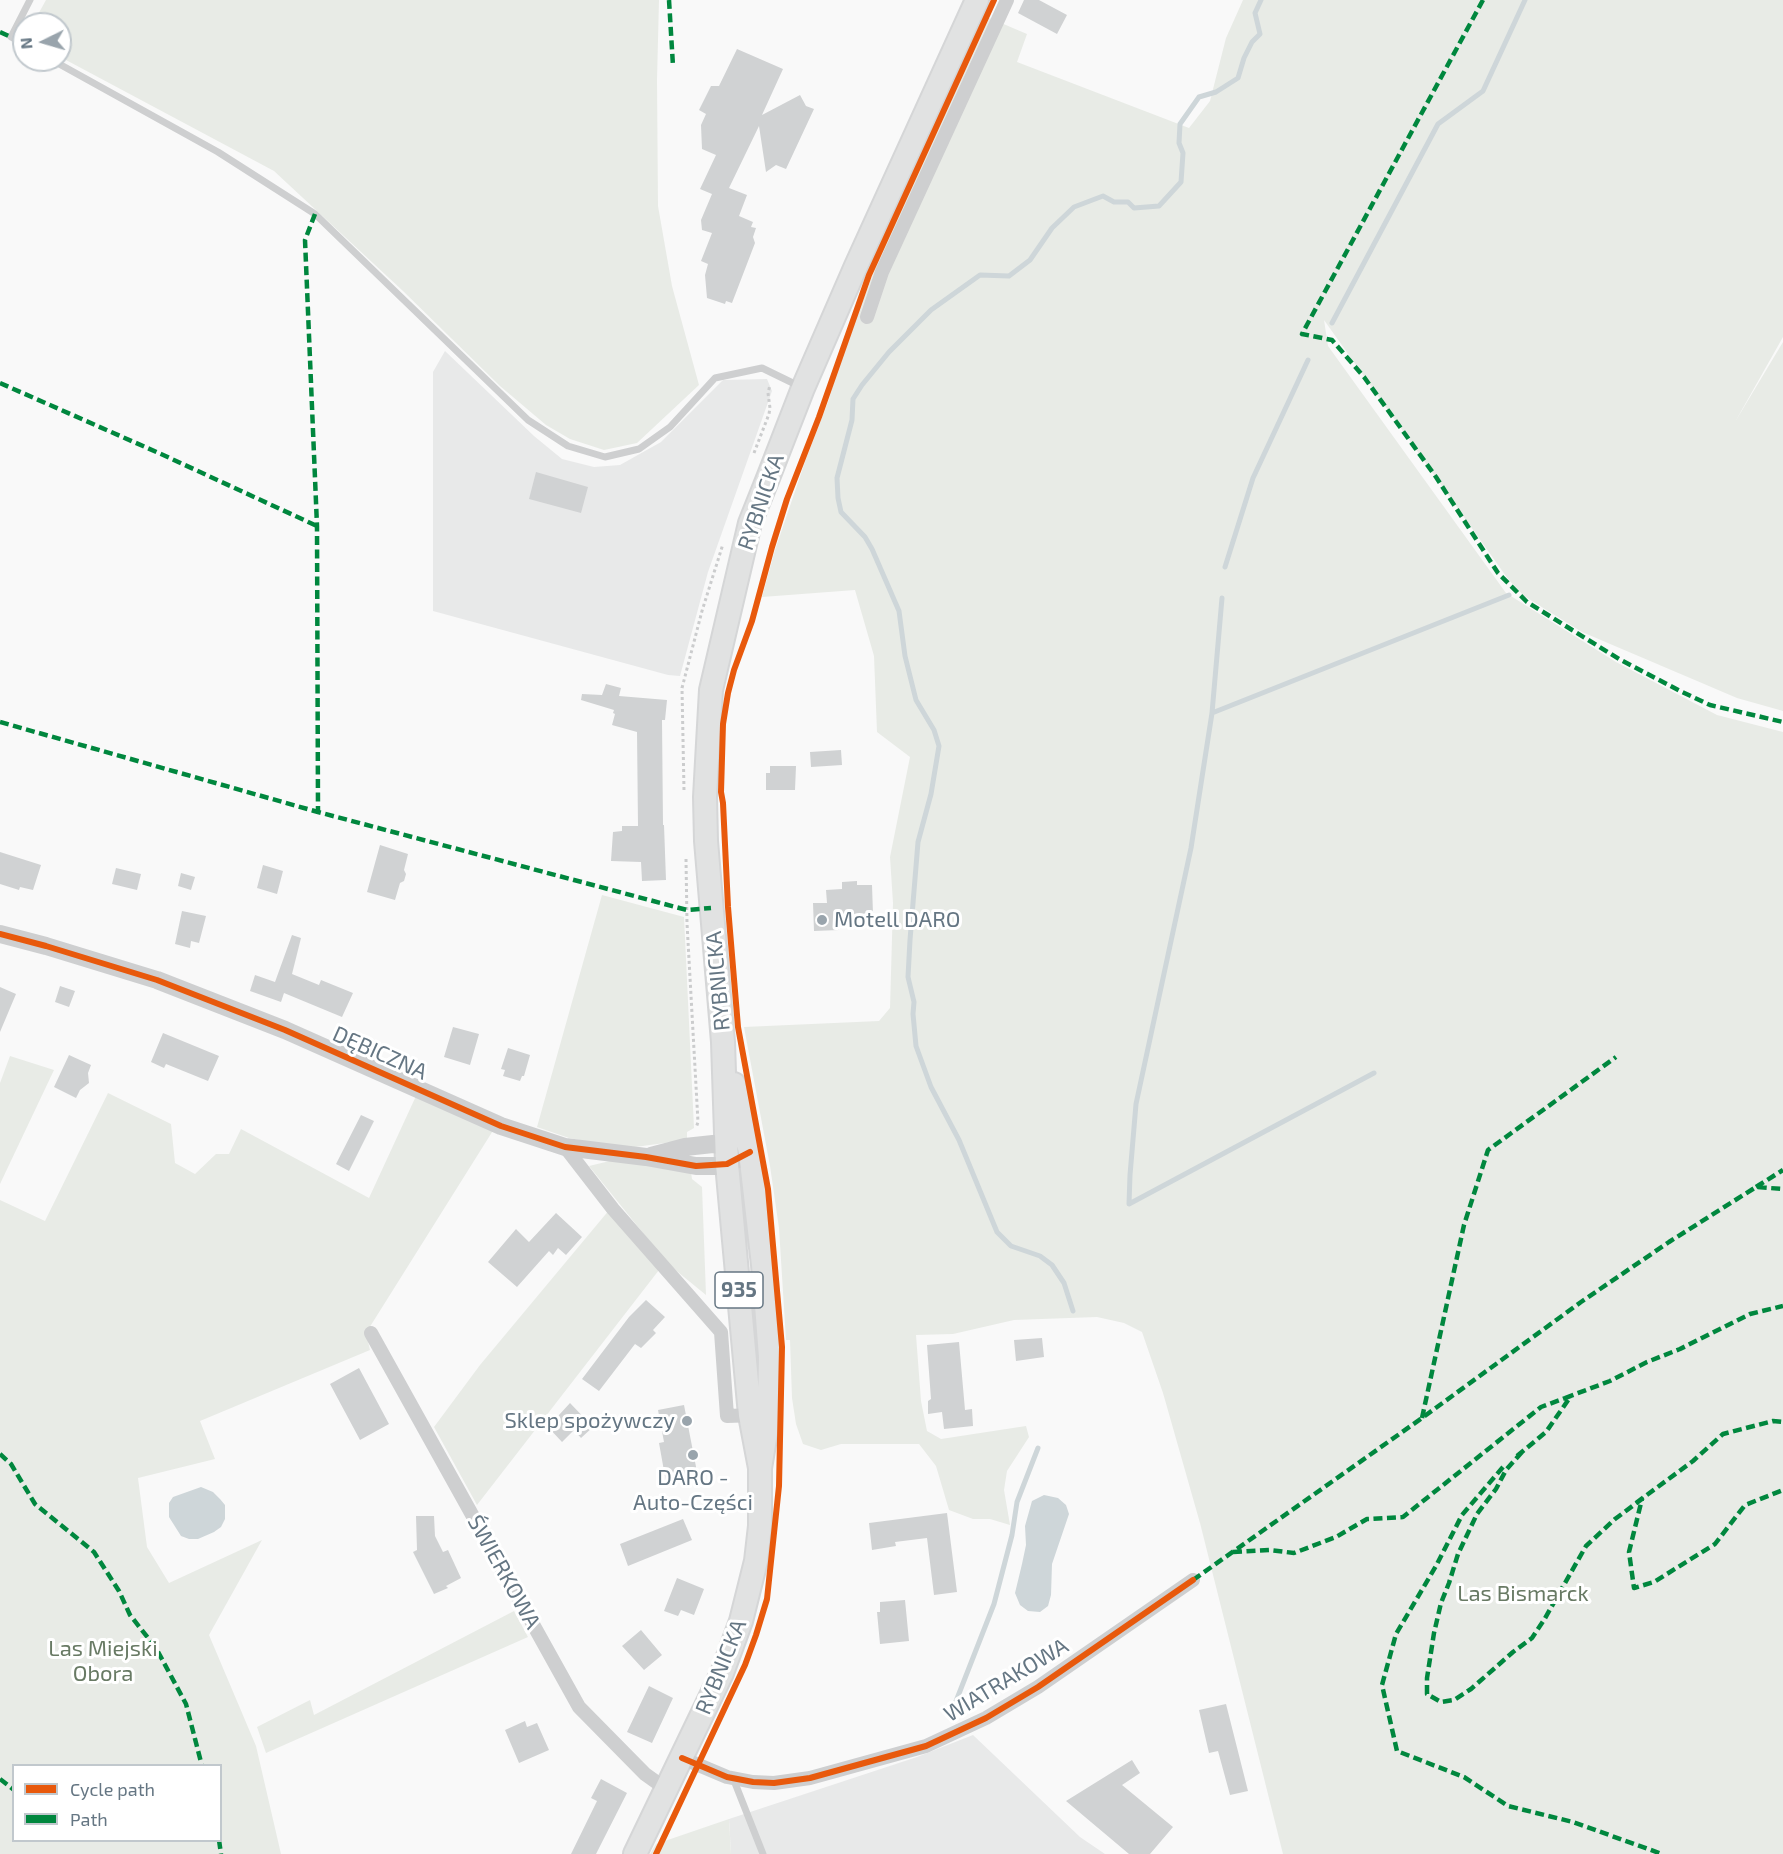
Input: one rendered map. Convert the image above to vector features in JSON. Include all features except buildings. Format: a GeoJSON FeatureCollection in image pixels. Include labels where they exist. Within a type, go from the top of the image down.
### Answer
{"type":"FeatureCollection","features":[{"type":"Feature","properties":{"kind":"main road","name":"RYBNICKA"},"geometry":{"type":"LineString","coordinates":[[635,1854],[732,1648],[749,1595],[760,1526],[760,1415],[726,1155],[723,1042],[706,841],[706,786],[711,690],[750,523],[803,388],[977,0]]}},
{"type":"Feature","properties":{"kind":"main road","name":"RYBNICKA"},"geometry":{"type":"LineString","coordinates":[[723,1042],[750,1152],[768,1328],[770,1357],[760,1415]]}},
{"type":"Feature","properties":{"kind":"street"},"geometry":{"type":"LineString","coordinates":[[867,317],[882,272],[1007,0]]}},
{"type":"Feature","properties":{"kind":"street","name":"DĘBICZNA"},"geometry":{"type":"LineString","coordinates":[[0,934],[157,980],[285,1030],[501,1126],[565,1147],[646,1157],[685,1147],[713,1144],[726,1155],[750,1152]]}},
{"type":"Feature","properties":{"kind":"street"},"geometry":{"type":"LineString","coordinates":[[565,1147],[613,1209],[720,1332],[727,1416],[760,1415]]}},
{"type":"Feature","properties":{"kind":"street","name":"ŚWIERKOWA"},"geometry":{"type":"LineString","coordinates":[[371,1333],[579,1707],[645,1774],[666,1789]]}},
{"type":"Feature","properties":{"kind":"street","name":"WIATRAKOWA"},"geometry":{"type":"LineString","coordinates":[[682,1758],[733,1778],[774,1784],[790,1782],[926,1746],[986,1718],[1038,1687],[1193,1580]]}},
{"type":"Feature","properties":{"kind":"lane"},"geometry":{"type":"LineString","coordinates":[[72,71],[218,152],[315,214],[528,420],[568,446],[605,457],[639,449],[669,427],[715,378],[762,368],[803,388]]}},
{"type":"Feature","properties":{"kind":"lane"},"geometry":{"type":"LineString","coordinates":[[733,1778],[764,1854]]}},
{"type":"Feature","properties":{"kind":"shaded area"},"geometry":{"type":"Polygon","coordinates":[[[445,351],[534,436],[562,459],[594,467],[620,465],[661,442],[723,380],[767,379],[772,391],[708,572],[680,676],[668,675],[433,611],[433,372],[445,351]]]}},
{"type":"Feature","properties":{"kind":"shaded area"},"geometry":{"type":"Polygon","coordinates":[[[201,1487],[213,1492],[225,1505],[225,1519],[221,1527],[214,1532],[198,1539],[189,1539],[181,1536],[169,1517],[169,1503],[173,1497],[201,1487]]]}},
{"type":"Feature","properties":{"kind":"shaded area"},"geometry":{"type":"Polygon","coordinates":[[[1044,1495],[1058,1498],[1066,1505],[1069,1514],[1052,1564],[1051,1595],[1048,1606],[1040,1612],[1028,1611],[1020,1605],[1015,1593],[1026,1545],[1025,1526],[1032,1501],[1044,1495]]]}},
{"type":"Feature","properties":{"kind":"shaded area"},"geometry":{"type":"Polygon","coordinates":[[[973,1735],[1080,1837],[1105,1854],[731,1854],[729,1819],[917,1757],[973,1735]]]}},
{"type":"Feature","properties":{"kind":"green space"},"geometry":{"type":"Polygon","coordinates":[[[46,0],[659,0],[658,206],[672,286],[699,385],[637,443],[604,450],[570,439],[546,425],[500,386],[403,291],[274,171],[72,63],[72,12],[39,12],[46,0]]]}},
{"type":"Feature","properties":{"kind":"green space","name":"Las Bismarck"},"geometry":{"type":"Polygon","coordinates":[[[1243,0],[1783,0],[1783,337],[1735,422],[1783,342],[1783,711],[1737,698],[1582,632],[1524,596],[1508,579],[1324,320],[1328,346],[1506,593],[1616,662],[1717,715],[1783,732],[1783,1854],[1283,1854],[1200,1523],[1163,1393],[1142,1332],[1124,1323],[1097,1317],[1014,1320],[953,1334],[916,1335],[921,1401],[927,1431],[941,1439],[1026,1426],[1029,1437],[1007,1471],[1004,1490],[1010,1525],[990,1519],[973,1519],[949,1510],[936,1466],[919,1444],[841,1444],[821,1450],[803,1444],[796,1424],[792,1398],[790,1340],[786,1340],[779,1228],[744,1027],[879,1021],[890,1008],[893,903],[890,857],[910,757],[877,732],[874,656],[855,590],[762,597],[775,550],[828,402],[842,355],[897,211],[987,17],[1027,34],[1017,62],[1189,128],[1210,101],[1226,38],[1243,0]]]}},
{"type":"Feature","properties":{"kind":"green space"},"geometry":{"type":"Polygon","coordinates":[[[602,895],[684,917],[694,1128],[687,1132],[687,1140],[635,1147],[613,1146],[569,1138],[537,1127],[602,895]]]}},
{"type":"Feature","properties":{"kind":"green space"},"geometry":{"type":"Polygon","coordinates":[[[10,1056],[54,1070],[0,1184],[0,1083],[10,1056]]]}},
{"type":"Feature","properties":{"kind":"green space","name":"Las Miejski Obora"},"geometry":{"type":"Polygon","coordinates":[[[108,1093],[171,1124],[175,1163],[195,1174],[216,1154],[229,1154],[241,1129],[369,1198],[416,1096],[494,1129],[366,1333],[370,1350],[200,1421],[215,1459],[138,1478],[147,1547],[169,1583],[262,1540],[209,1635],[256,1746],[281,1854],[0,1854],[0,1200],[45,1221],[108,1093]]]}},
{"type":"Feature","properties":{"kind":"green space"},"geometry":{"type":"Polygon","coordinates":[[[614,1160],[691,1172],[692,1179],[702,1187],[706,1295],[668,1264],[589,1166],[614,1160]]]}},
{"type":"Feature","properties":{"kind":"green space"},"geometry":{"type":"Polygon","coordinates":[[[610,1209],[659,1270],[477,1505],[434,1427],[480,1365],[610,1209]]]}},
{"type":"Feature","properties":{"kind":"green space"},"geometry":{"type":"Polygon","coordinates":[[[514,1611],[528,1637],[266,1753],[257,1727],[310,1700],[314,1715],[514,1611]]]}},
{"type":"Feature","properties":{"kind":"green space"},"geometry":{"type":"Polygon","coordinates":[[[729,1819],[731,1854],[650,1854],[656,1844],[729,1819]]]}},
{"type":"Feature","properties":{"kind":"waterway"},"geometry":{"type":"LineString","coordinates":[[1073,1311],[1064,1283],[1052,1265],[1040,1256],[1011,1246],[997,1232],[959,1140],[931,1087],[916,1046],[914,1002],[908,977],[910,940],[918,842],[931,794],[939,746],[934,730],[916,700],[905,656],[899,611],[865,537],[841,512],[837,478],[852,420],[853,399],[889,352],[931,310],[980,275],[1009,276],[1030,260],[1052,228],[1074,207],[1103,196],[1114,202],[1128,202],[1134,208],[1159,206],[1181,182],[1183,153],[1179,143],[1180,124],[1199,97],[1216,92],[1238,78],[1244,58],[1252,42],[1260,34],[1255,13],[1261,0]]}},
{"type":"Feature","properties":{"kind":"waterway"},"geometry":{"type":"LineString","coordinates":[[1332,323],[1438,124],[1483,91],[1525,0]]}},
{"type":"Feature","properties":{"kind":"waterway"},"geometry":{"type":"LineString","coordinates":[[1225,567],[1253,478],[1308,360]]}},
{"type":"Feature","properties":{"kind":"waterway"},"geometry":{"type":"LineString","coordinates":[[1212,713],[1509,595]]}},
{"type":"Feature","properties":{"kind":"waterway"},"geometry":{"type":"LineString","coordinates":[[1222,598],[1212,713],[1191,848],[1136,1104],[1129,1204],[1374,1073]]}},
{"type":"Feature","properties":{"kind":"waterway"},"geometry":{"type":"LineString","coordinates":[[951,1714],[994,1604],[1012,1535],[1017,1502],[1038,1448]]}},
{"type":"Feature","properties":{"kind":"marked path"},"geometry":{"type":"LineString","coordinates":[[669,0],[673,66]]}},
{"type":"Feature","properties":{"kind":"marked path"},"geometry":{"type":"LineString","coordinates":[[1483,0],[1302,334],[1332,340],[1364,377],[1436,477],[1498,573],[1527,602],[1619,659],[1680,691],[1710,705],[1783,722]]}},
{"type":"Feature","properties":{"kind":"marked path"},"geometry":{"type":"LineString","coordinates":[[0,32],[11,37]]}},
{"type":"Feature","properties":{"kind":"marked path"},"geometry":{"type":"LineString","coordinates":[[315,214],[305,240],[317,526],[318,812],[687,910],[711,908]]}},
{"type":"Feature","properties":{"kind":"marked path"},"geometry":{"type":"LineString","coordinates":[[0,383],[317,526]]}},
{"type":"Feature","properties":{"kind":"marked path"},"geometry":{"type":"LineString","coordinates":[[0,722],[318,812]]}},
{"type":"Feature","properties":{"kind":"marked path"},"geometry":{"type":"LineString","coordinates":[[1422,1418],[1464,1225],[1488,1150],[1616,1057]]}},
{"type":"Feature","properties":{"kind":"marked path"},"geometry":{"type":"LineString","coordinates":[[1756,1187],[1783,1170]]}},
{"type":"Feature","properties":{"kind":"marked path"},"geometry":{"type":"LineString","coordinates":[[1193,1580],[1581,1302],[1669,1242],[1756,1187],[1783,1189]]}},
{"type":"Feature","properties":{"kind":"marked path"},"geometry":{"type":"LineString","coordinates":[[1565,1398],[1610,1381],[1750,1314],[1783,1306]]}},
{"type":"Feature","properties":{"kind":"marked path"},"geometry":{"type":"LineString","coordinates":[[1517,1456],[1546,1432],[1571,1396]]}},
{"type":"Feature","properties":{"kind":"marked path"},"geometry":{"type":"LineString","coordinates":[[1233,1552],[1269,1550],[1294,1553],[1336,1537],[1367,1519],[1403,1517],[1541,1407],[1571,1396]]}},
{"type":"Feature","properties":{"kind":"marked path"},"geometry":{"type":"LineString","coordinates":[[1636,1503],[1693,1461],[1723,1434],[1773,1421],[1783,1422]]}},
{"type":"Feature","properties":{"kind":"marked path"},"geometry":{"type":"LineString","coordinates":[[1522,1452],[1506,1470],[1496,1489],[1477,1514],[1458,1554],[1441,1603],[1427,1678],[1427,1694],[1441,1702],[1454,1700],[1471,1689],[1532,1638],[1586,1546],[1615,1519],[1642,1499],[1629,1552],[1634,1588],[1654,1582],[1715,1544],[1745,1505],[1783,1490]]}},
{"type":"Feature","properties":{"kind":"marked path"},"geometry":{"type":"LineString","coordinates":[[0,1454],[11,1464],[35,1504],[94,1552],[119,1591],[130,1615],[156,1648],[186,1704],[201,1764]]}},
{"type":"Feature","properties":{"kind":"marked path"},"geometry":{"type":"LineString","coordinates":[[1503,1467],[1462,1515],[1436,1566],[1396,1634],[1382,1685],[1397,1751],[1464,1777],[1508,1806],[1573,1822],[1662,1854]]}},
{"type":"Feature","properties":{"kind":"marked path"},"geometry":{"type":"LineString","coordinates":[[0,1779],[12,1788]]}},
{"type":"Feature","properties":{"kind":"marked path"},"geometry":{"type":"LineString","coordinates":[[219,1842],[221,1854]]}},
{"type":"Feature","properties":{"kind":"cycle path"},"geometry":{"type":"LineString","coordinates":[[656,1854],[745,1665],[756,1635],[767,1599],[779,1486],[782,1347],[768,1189],[738,1027],[728,907],[721,792],[723,724],[728,693],[752,621],[787,499],[819,417],[869,275],[994,0]]}},
{"type":"Feature","properties":{"kind":"cycle path"},"geometry":{"type":"LineString","coordinates":[[0,934],[157,980],[285,1030],[501,1126],[565,1147],[696,1166],[727,1164],[750,1152]]}},
{"type":"Feature","properties":{"kind":"cycle path"},"geometry":{"type":"LineString","coordinates":[[682,1758],[727,1777],[774,1783],[810,1778],[926,1746],[986,1718],[1038,1687],[1193,1580]]}},
{"type":"Feature","properties":{"kind":"place","name":"Motell DARO"},"geometry":{"type":"Point","coordinates":[822,920]}},
{"type":"Feature","properties":{"kind":"place","name":"Sklep spożywczy"},"geometry":{"type":"Point","coordinates":[687,1421]}},
{"type":"Feature","properties":{"kind":"place","name":"DARO - Auto-Części"},"geometry":{"type":"Point","coordinates":[693,1455]}}]}
